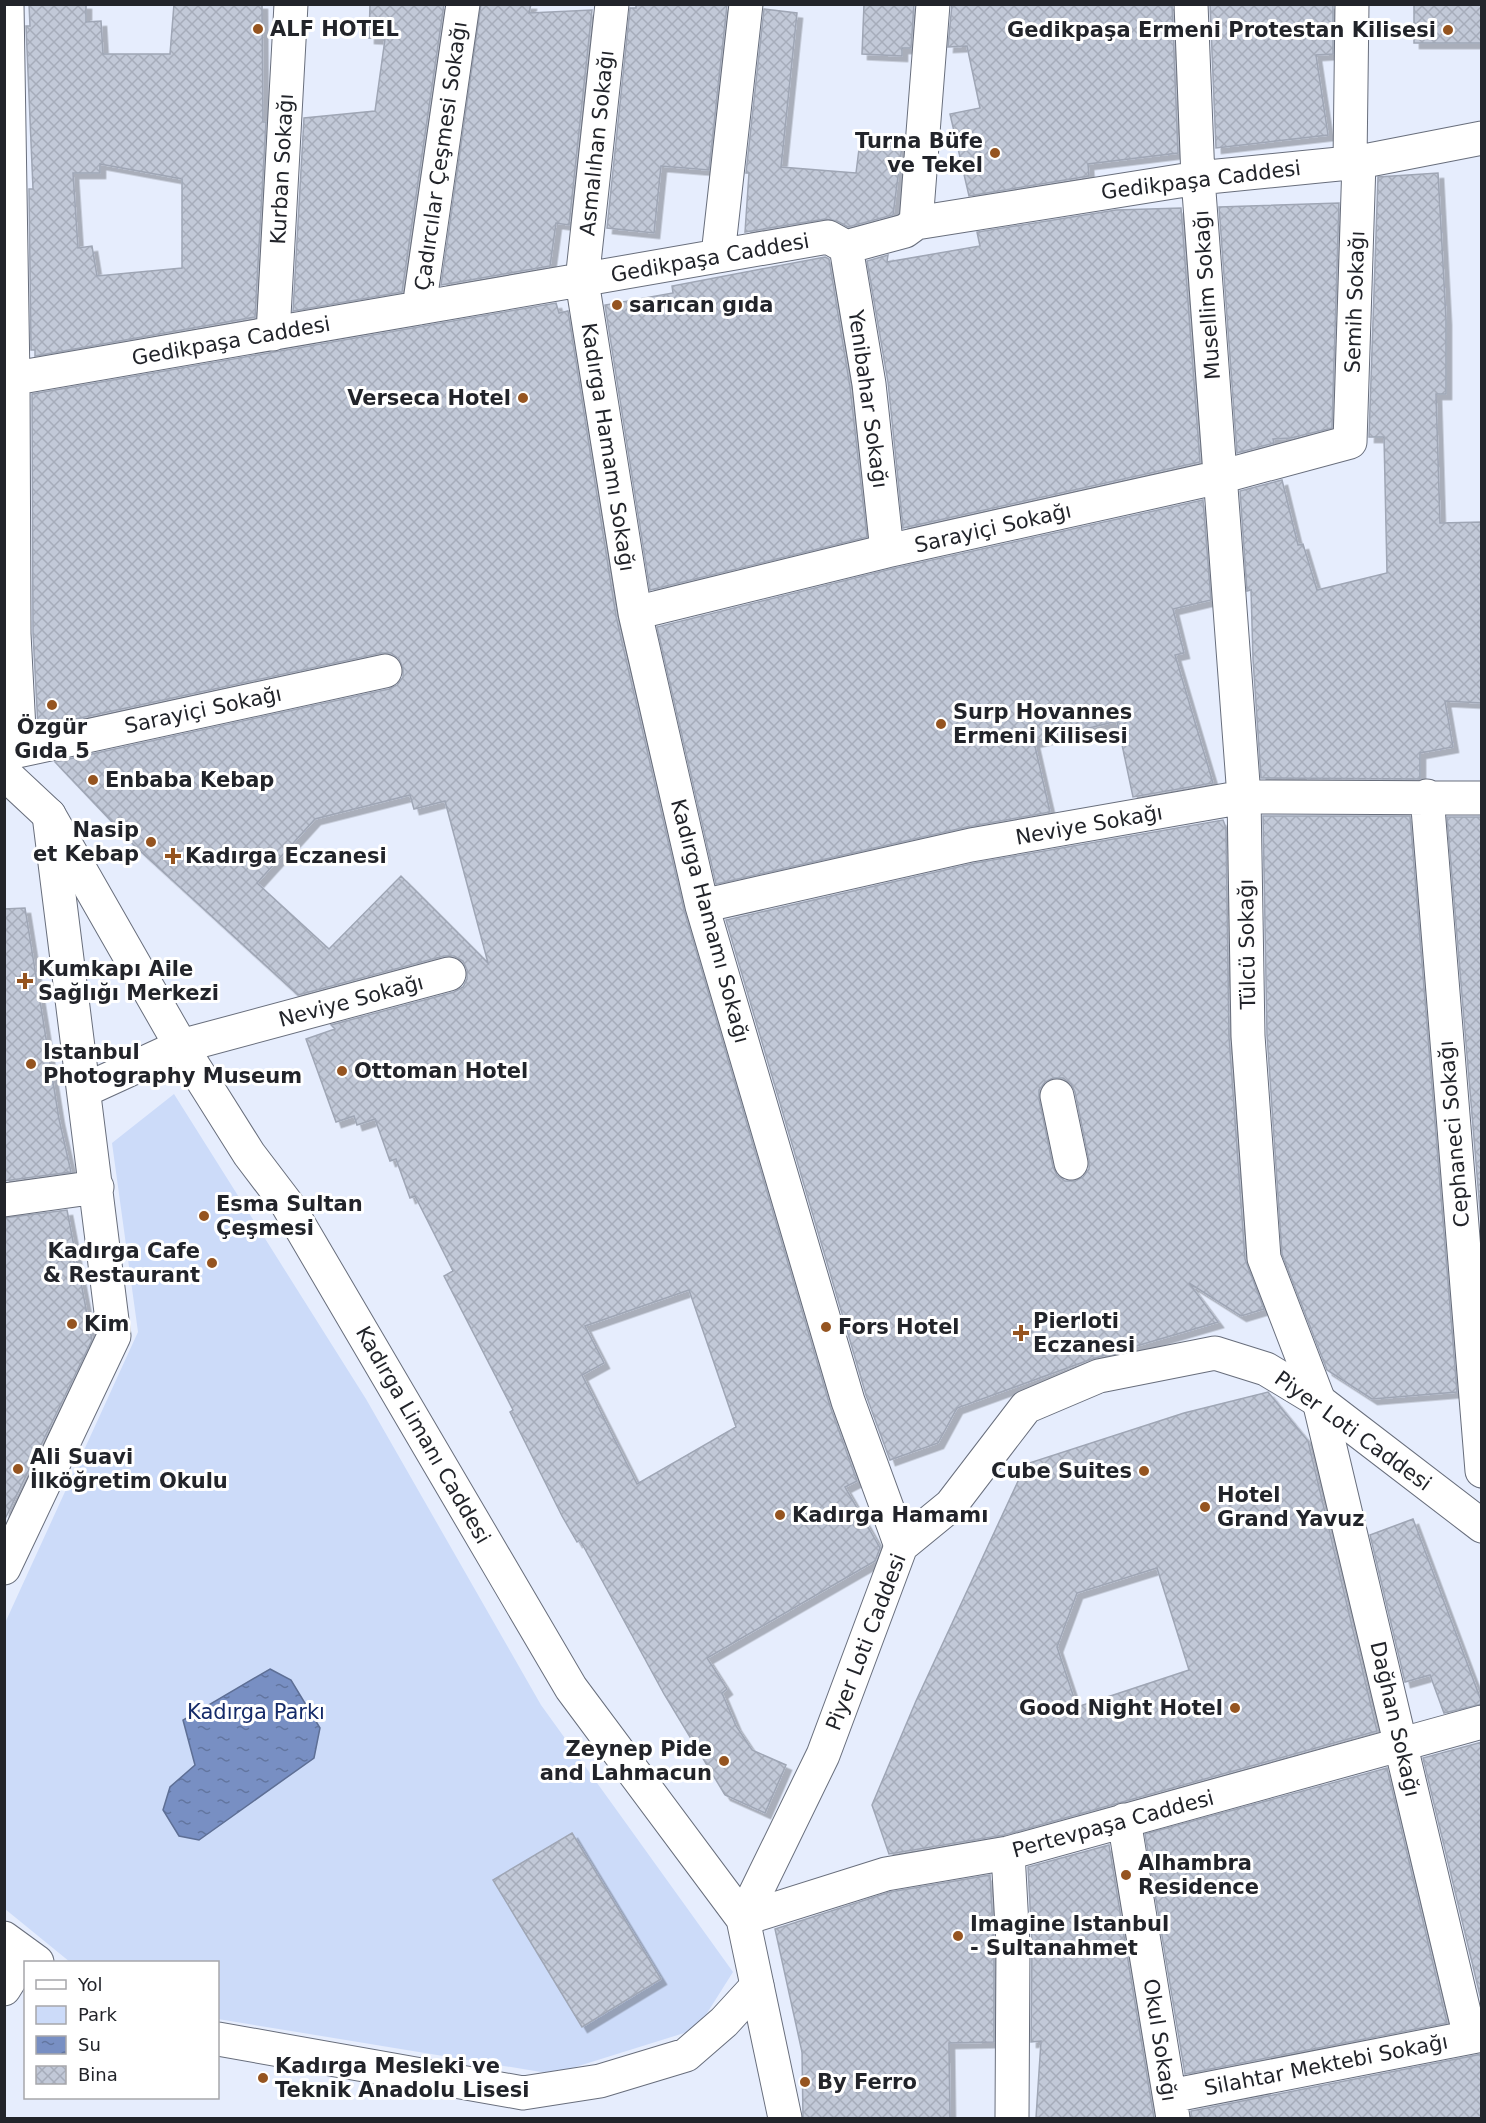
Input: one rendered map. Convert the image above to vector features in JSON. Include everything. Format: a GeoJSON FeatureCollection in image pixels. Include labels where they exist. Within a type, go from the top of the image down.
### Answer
{"type":"FeatureCollection","features":[{"type":"Feature","properties":{"kind":"street"},"geometry":{"type":"LineString","coordinates":[[7,4],[9,379],[14,634],[10,758]]}},
{"type":"Feature","properties":{"kind":"street","name":"Kurban Sokağı"},"geometry":{"type":"LineString","coordinates":[[273,334],[291,4]]}},
{"type":"Feature","properties":{"kind":"street","name":"Çadırcılar Çeşmesi Sokağı"},"geometry":{"type":"LineString","coordinates":[[419,308],[463,4]]}},
{"type":"Feature","properties":{"kind":"street","name":"Asmalıhan Sokağı"},"geometry":{"type":"LineString","coordinates":[[582,281],[612,4]]}},
{"type":"Feature","properties":{"kind":"street"},"geometry":{"type":"LineString","coordinates":[[718,255],[746,4]]}},
{"type":"Feature","properties":{"kind":"street"},"geometry":{"type":"LineString","coordinates":[[916,223],[933,4]]}},
{"type":"Feature","properties":{"kind":"street","name":"Musellim Sokağı"},"geometry":{"type":"LineString","coordinates":[[1191,4],[1198,178],[1220,477]]}},
{"type":"Feature","properties":{"kind":"street","name":"Semih Sokağı"},"geometry":{"type":"LineString","coordinates":[[1350,442],[1355,162],[1352,4]]}},
{"type":"Feature","properties":{"kind":"street","name":"Gedikpaşa Caddesi"},"geometry":{"type":"LineString","coordinates":[[9,379],[828,237],[846,247],[906,231],[916,223],[1198,178],[1355,162],[1482,138]]}},
{"type":"Feature","properties":{"kind":"street","name":"Yenibahar Sokağı"},"geometry":{"type":"LineString","coordinates":[[846,247],[869,384],[887,551]]}},
{"type":"Feature","properties":{"kind":"street","name":"Kadırga Hamamı Sokağı"},"geometry":{"type":"LineString","coordinates":[[582,281],[635,613],[702,906],[848,1401],[901,1546]]}},
{"type":"Feature","properties":{"kind":"street","name":"Sarayiçi Sokağı"},"geometry":{"type":"LineString","coordinates":[[635,613],[887,551],[1220,477],[1350,442]]}},
{"type":"Feature","properties":{"kind":"street","name":"Tülcü Sokağı"},"geometry":{"type":"LineString","coordinates":[[1220,477],[1244,797],[1248,1036],[1264,1258],[1318,1401]]}},
{"type":"Feature","properties":{"kind":"street","name":"Sarayiçi Sokağı"},"geometry":{"type":"LineString","coordinates":[[10,758],[385,671]]}},
{"type":"Feature","properties":{"kind":"street","name":"Kadırga Limanı Caddesi"},"geometry":{"type":"LineString","coordinates":[[10,758],[49,815],[181,1046],[249,1154],[287,1204],[572,1688],[743,1919],[785,2118]]}},
{"type":"Feature","properties":{"kind":"street","name":"Cephaneci Sokağı"},"geometry":{"type":"LineString","coordinates":[[1426,796],[1482,1471]]}},
{"type":"Feature","properties":{"kind":"street","name":"Neviye Sokağı"},"geometry":{"type":"LineString","coordinates":[[702,906],[971,845],[1244,797],[1482,798]]}},
{"type":"Feature","properties":{"kind":"street"},"geometry":{"type":"LineString","coordinates":[[4,1568],[114,1336],[49,815]]}},
{"type":"Feature","properties":{"kind":"street","name":"Neviye Sokağı"},"geometry":{"type":"LineString","coordinates":[[85,1090],[181,1046],[449,974]]}},
{"type":"Feature","properties":{"kind":"street"},"geometry":{"type":"LineString","coordinates":[[1057,1096],[1071,1163]]}},
{"type":"Feature","properties":{"kind":"street"},"geometry":{"type":"LineString","coordinates":[[4,1200],[97,1186]]}},
{"type":"Feature","properties":{"kind":"street","name":"Piyer Loti Caddesi"},"geometry":{"type":"LineString","coordinates":[[743,1919],[823,1755],[901,1546],[951,1505],[1026,1407],[1099,1376],[1215,1353],[1266,1369],[1318,1401],[1482,1526]]}},
{"type":"Feature","properties":{"kind":"street","name":"Dağhan Sokağı"},"geometry":{"type":"LineString","coordinates":[[1318,1401],[1476,2036]]}},
{"type":"Feature","properties":{"kind":"street","name":"Pertevpaşa Caddesi"},"geometry":{"type":"LineString","coordinates":[[743,1919],[886,1874],[1008,1853],[1482,1722]]}},
{"type":"Feature","properties":{"kind":"street","name":"Okul Sokağı"},"geometry":{"type":"LineString","coordinates":[[1124,1820],[1171,2107]]}},
{"type":"Feature","properties":{"kind":"street"},"geometry":{"type":"LineString","coordinates":[[1008,1853],[1013,1945],[1012,2118]]}},
{"type":"Feature","properties":{"kind":"street"},"geometry":{"type":"LineString","coordinates":[[4,1989],[22,1952]]}},
{"type":"Feature","properties":{"kind":"street"},"geometry":{"type":"LineString","coordinates":[[219,2039],[523,2093],[600,2081],[686,2055],[724,2022],[757,1986]]}},
{"type":"Feature","properties":{"kind":"street","name":"Silahtar Mektebi Sokağı"},"geometry":{"type":"LineString","coordinates":[[1171,2107],[1476,2036]]}},
{"type":"Feature","properties":{"kind":"green space","name":"Kadırga Parkı"},"geometry":{"type":"Polygon","coordinates":[[[174,1094],[366,1399],[541,1705],[733,1972],[697,2029],[553,2074],[219,2019],[219,1961],[69,1961],[5,1909],[5,1623],[138,1332],[112,1143],[174,1094]]]}},
{"type":"Feature","properties":{"kind":"water"},"geometry":{"type":"Polygon","coordinates":[[[270,1669],[291,1680],[320,1728],[314,1758],[199,1840],[179,1836],[163,1810],[170,1787],[195,1765],[183,1720],[270,1669]]]}},
{"type":"Feature","properties":{"kind":"building"},"geometry":{"type":"Polygon","coordinates":[[[29,4],[86,4],[86,22],[101,21],[103,54],[170,54],[174,4],[262,4],[263,122],[266,122],[255,317],[35,356],[35,350],[31,350],[29,189],[33,189],[26,26],[30,26],[29,4]],[[100,164],[100,173],[73,173],[78,248],[92,246],[97,276],[182,268],[182,179],[100,164]]]}},
{"type":"Feature","properties":{"kind":"building"},"geometry":{"type":"Polygon","coordinates":[[[370,4],[444,4],[402,292],[293,311],[304,118],[375,111],[385,39],[369,38],[370,4]]]}},
{"type":"Feature","properties":{"kind":"building"},"geometry":{"type":"Polygon","coordinates":[[[481,4],[531,4],[529,13],[592,10],[569,225],[556,223],[550,266],[441,285],[481,4]]]}},
{"type":"Feature","properties":{"kind":"building"},"geometry":{"type":"Polygon","coordinates":[[[636,4],[727,5],[709,170],[661,166],[654,233],[607,228],[630,8],[636,8],[636,4]]]}},
{"type":"Feature","properties":{"kind":"building"},"geometry":{"type":"Polygon","coordinates":[[[864,4],[914,4],[911,48],[902,48],[902,56],[862,54],[864,4]]]}},
{"type":"Feature","properties":{"kind":"building"},"geometry":{"type":"Polygon","coordinates":[[[952,4],[1172,4],[1178,153],[1088,164],[1089,176],[969,196],[950,114],[980,108],[967,46],[948,47],[952,4]]]}},
{"type":"Feature","properties":{"kind":"building"},"geometry":{"type":"Polygon","coordinates":[[[1210,4],[1333,4],[1333,54],[1316,55],[1328,135],[1216,148],[1210,4]]]}},
{"type":"Feature","properties":{"kind":"building","name":"Gedikpaşa Ermeni Protestan Kilisesi"},"geometry":{"type":"Polygon","coordinates":[[[1414,4],[1482,4],[1482,43],[1414,43],[1414,4]]]}},
{"type":"Feature","properties":{"kind":"building"},"geometry":{"type":"Polygon","coordinates":[[[764,9],[797,13],[781,167],[856,173],[861,133],[903,138],[893,215],[848,227],[837,221],[825,219],[745,232],[749,173],[746,173],[764,9]]]}},
{"type":"Feature","properties":{"kind":"building"},"geometry":{"type":"Polygon","coordinates":[[[1438,173],[1446,319],[1446,394],[1436,394],[1440,523],[1482,522],[1482,703],[1445,701],[1453,747],[1420,753],[1420,779],[1261,778],[1251,590],[1247,591],[1240,491],[1282,480],[1298,545],[1303,544],[1317,590],[1387,573],[1384,437],[1369,437],[1378,177],[1438,173]]]}},
{"type":"Feature","properties":{"kind":"building"},"geometry":{"type":"Polygon","coordinates":[[[1339,203],[1332,428],[1291,438],[1273,439],[1274,443],[1237,453],[1219,207],[1339,203]]]}},
{"type":"Feature","properties":{"kind":"building"},"geometry":{"type":"Polygon","coordinates":[[[1181,208],[1200,462],[903,528],[888,382],[867,261],[888,255],[887,262],[980,246],[977,232],[1116,210],[1181,208]]]}},
{"type":"Feature","properties":{"kind":"building"},"geometry":{"type":"Polygon","coordinates":[[[825,257],[829,259],[850,387],[867,537],[650,590],[605,305],[673,293],[672,286],[825,257]]]}},
{"type":"Feature","properties":{"kind":"building"},"geometry":{"type":"Polygon","coordinates":[[[556,303],[559,313],[568,311],[616,616],[684,910],[830,1406],[857,1481],[845,1487],[880,1548],[875,1561],[707,1658],[727,1689],[722,1693],[736,1726],[752,1750],[786,1765],[765,1813],[725,1795],[664,1694],[580,1540],[577,1542],[562,1516],[510,1412],[513,1410],[444,1276],[453,1271],[415,1196],[410,1198],[396,1159],[390,1161],[375,1119],[357,1125],[354,1116],[336,1122],[306,1039],[335,1029],[331,1025],[454,992],[463,987],[467,979],[467,970],[463,961],[454,956],[444,956],[298,995],[112,825],[113,823],[55,762],[389,689],[397,685],[403,677],[403,668],[399,659],[391,653],[381,653],[38,727],[33,633],[32,394],[556,303]],[[410,795],[315,819],[257,883],[329,949],[401,876],[488,963],[445,801],[414,809],[410,795]],[[689,1290],[585,1326],[604,1363],[582,1375],[637,1484],[736,1427],[689,1290]]]}},
{"type":"Feature","properties":{"kind":"building"},"geometry":{"type":"Polygon","coordinates":[[[1203,500],[1211,600],[1173,609],[1184,653],[1175,655],[1213,783],[1133,797],[1117,721],[1034,742],[1050,812],[967,827],[716,884],[657,627],[891,569],[1203,500]]]}},
{"type":"Feature","properties":{"kind":"building"},"geometry":{"type":"Polygon","coordinates":[[[1263,816],[1410,816],[1457,1392],[1372,1399],[1327,1370],[1282,1254],[1267,1035],[1263,816]]]}},
{"type":"Feature","properties":{"kind":"building"},"geometry":{"type":"Polygon","coordinates":[[[1447,817],[1482,817],[1482,1234],[1447,817]]]}},
{"type":"Feature","properties":{"kind":"building"},"geometry":{"type":"Polygon","coordinates":[[[1223,820],[1226,828],[1229,1037],[1245,1259],[1264,1309],[1241,1316],[1189,1283],[1218,1322],[1092,1359],[957,1408],[938,1443],[890,1460],[866,1395],[726,920],[975,863],[1223,820]],[[1053,1078],[1045,1082],[1039,1090],[1039,1099],[1053,1167],[1057,1175],[1065,1181],[1075,1181],[1083,1177],[1089,1169],[1089,1160],[1075,1092],[1071,1084],[1063,1078],[1053,1078]]]}},
{"type":"Feature","properties":{"kind":"building"},"geometry":{"type":"Polygon","coordinates":[[[25,908],[59,1119],[71,1172],[4,1181],[4,909],[25,908]]]}},
{"type":"Feature","properties":{"kind":"building"},"geometry":{"type":"Polygon","coordinates":[[[67,1210],[92,1340],[4,1521],[4,1218],[67,1210]]]}},
{"type":"Feature","properties":{"kind":"building"},"geometry":{"type":"Polygon","coordinates":[[[1268,1392],[1308,1441],[1377,1731],[1004,1835],[889,1854],[872,1805],[916,1701],[1026,1464],[1184,1413],[1268,1392]],[[1157,1568],[1077,1593],[1057,1647],[1077,1707],[1189,1670],[1157,1568]]]}},
{"type":"Feature","properties":{"kind":"building"},"geometry":{"type":"Polygon","coordinates":[[[1413,1519],[1482,1704],[1444,1713],[1430,1675],[1405,1682],[1370,1535],[1413,1519]]]}},
{"type":"Feature","properties":{"kind":"building"},"geometry":{"type":"Polygon","coordinates":[[[1482,1742],[1482,2004],[1423,1758],[1482,1742]]]}},
{"type":"Feature","properties":{"kind":"building"},"geometry":{"type":"Polygon","coordinates":[[[1387,1768],[1447,2023],[1185,2074],[1145,1834],[1387,1768]]]}},
{"type":"Feature","properties":{"kind":"building"},"geometry":{"type":"Polygon","coordinates":[[[572,1833],[661,1979],[582,2027],[493,1880],[572,1833]]]}},
{"type":"Feature","properties":{"kind":"building"},"geometry":{"type":"Polygon","coordinates":[[[1109,1845],[1154,2118],[1036,2118],[1041,2041],[1031,2042],[1032,1944],[1028,1867],[1109,1845]]]}},
{"type":"Feature","properties":{"kind":"building"},"geometry":{"type":"Polygon","coordinates":[[[990,1875],[994,1945],[994,2042],[949,2043],[950,2118],[803,2118],[802,2052],[775,1929],[890,1892],[990,1875]]]}},
{"type":"Feature","properties":{"kind":"building"},"geometry":{"type":"Polygon","coordinates":[[[1482,2054],[1482,2118],[1191,2118],[1191,2111],[1482,2054]]]}},
{"type":"Feature","properties":{"kind":"place","name":"ALF HOTEL"},"geometry":{"type":"Point","coordinates":[258,29]}},
{"type":"Feature","properties":{"kind":"place","name":"Gedikpaşa Ermeni Protestan Kilisesi"},"geometry":{"type":"Point","coordinates":[1448,30]}},
{"type":"Feature","properties":{"kind":"place","name":"Turna Büfe ve Tekel"},"geometry":{"type":"Point","coordinates":[995,153]}},
{"type":"Feature","properties":{"kind":"place","name":"sarıcan gıda"},"geometry":{"type":"Point","coordinates":[617,305]}},
{"type":"Feature","properties":{"kind":"place","name":"Verseca Hotel"},"geometry":{"type":"Point","coordinates":[523,398]}},
{"type":"Feature","properties":{"kind":"place","name":"Özgür Gıda 5"},"geometry":{"type":"Point","coordinates":[52,705]}},
{"type":"Feature","properties":{"kind":"place","name":"Surp Hovannes Ermeni Kilisesi"},"geometry":{"type":"Point","coordinates":[941,724]}},
{"type":"Feature","properties":{"kind":"place","name":"Enbaba Kebap"},"geometry":{"type":"Point","coordinates":[93,780]}},
{"type":"Feature","properties":{"kind":"place","name":"Nasip et Kebap"},"geometry":{"type":"Point","coordinates":[151,842]}},
{"type":"Feature","properties":{"kind":"place","name":"Kadırga Eczanesi"},"geometry":{"type":"Point","coordinates":[173,856]}},
{"type":"Feature","properties":{"kind":"place","name":"Kumkapı Aile Sağlığı Merkezi"},"geometry":{"type":"Point","coordinates":[25,981]}},
{"type":"Feature","properties":{"kind":"place","name":"Istanbul Photography Museum"},"geometry":{"type":"Point","coordinates":[31,1064]}},
{"type":"Feature","properties":{"kind":"place","name":"Ottoman Hotel"},"geometry":{"type":"Point","coordinates":[342,1071]}},
{"type":"Feature","properties":{"kind":"place","name":"Esma Sultan Çeşmesi"},"geometry":{"type":"Point","coordinates":[204,1216]}},
{"type":"Feature","properties":{"kind":"place","name":"Kadırga Cafe & Restaurant"},"geometry":{"type":"Point","coordinates":[212,1263]}},
{"type":"Feature","properties":{"kind":"place","name":"Kim"},"geometry":{"type":"Point","coordinates":[72,1324]}},
{"type":"Feature","properties":{"kind":"place","name":"Fors Hotel"},"geometry":{"type":"Point","coordinates":[826,1327]}},
{"type":"Feature","properties":{"kind":"place","name":"Pierloti Eczanesi"},"geometry":{"type":"Point","coordinates":[1021,1333]}},
{"type":"Feature","properties":{"kind":"place","name":"Ali Suavi İlköğretim Okulu"},"geometry":{"type":"Point","coordinates":[18,1469]}},
{"type":"Feature","properties":{"kind":"place","name":"Cube Suites"},"geometry":{"type":"Point","coordinates":[1144,1471]}},
{"type":"Feature","properties":{"kind":"place","name":"Hotel Grand Yavuz"},"geometry":{"type":"Point","coordinates":[1205,1507]}},
{"type":"Feature","properties":{"kind":"place","name":"Kadırga Hamamı"},"geometry":{"type":"Point","coordinates":[780,1515]}},
{"type":"Feature","properties":{"kind":"place","name":"Good Night Hotel"},"geometry":{"type":"Point","coordinates":[1235,1708]}},
{"type":"Feature","properties":{"kind":"place","name":"Zeynep Pide and Lahmacun"},"geometry":{"type":"Point","coordinates":[724,1761]}},
{"type":"Feature","properties":{"kind":"place","name":"Alhambra Residence"},"geometry":{"type":"Point","coordinates":[1126,1875]}},
{"type":"Feature","properties":{"kind":"place","name":"Imagine Istanbul - Sultanahmet"},"geometry":{"type":"Point","coordinates":[958,1936]}},
{"type":"Feature","properties":{"kind":"place","name":"Kadırga Mesleki ve Teknik Anadolu Lisesi"},"geometry":{"type":"Point","coordinates":[263,2078]}},
{"type":"Feature","properties":{"kind":"place","name":"By Ferro"},"geometry":{"type":"Point","coordinates":[805,2082]}}]}
